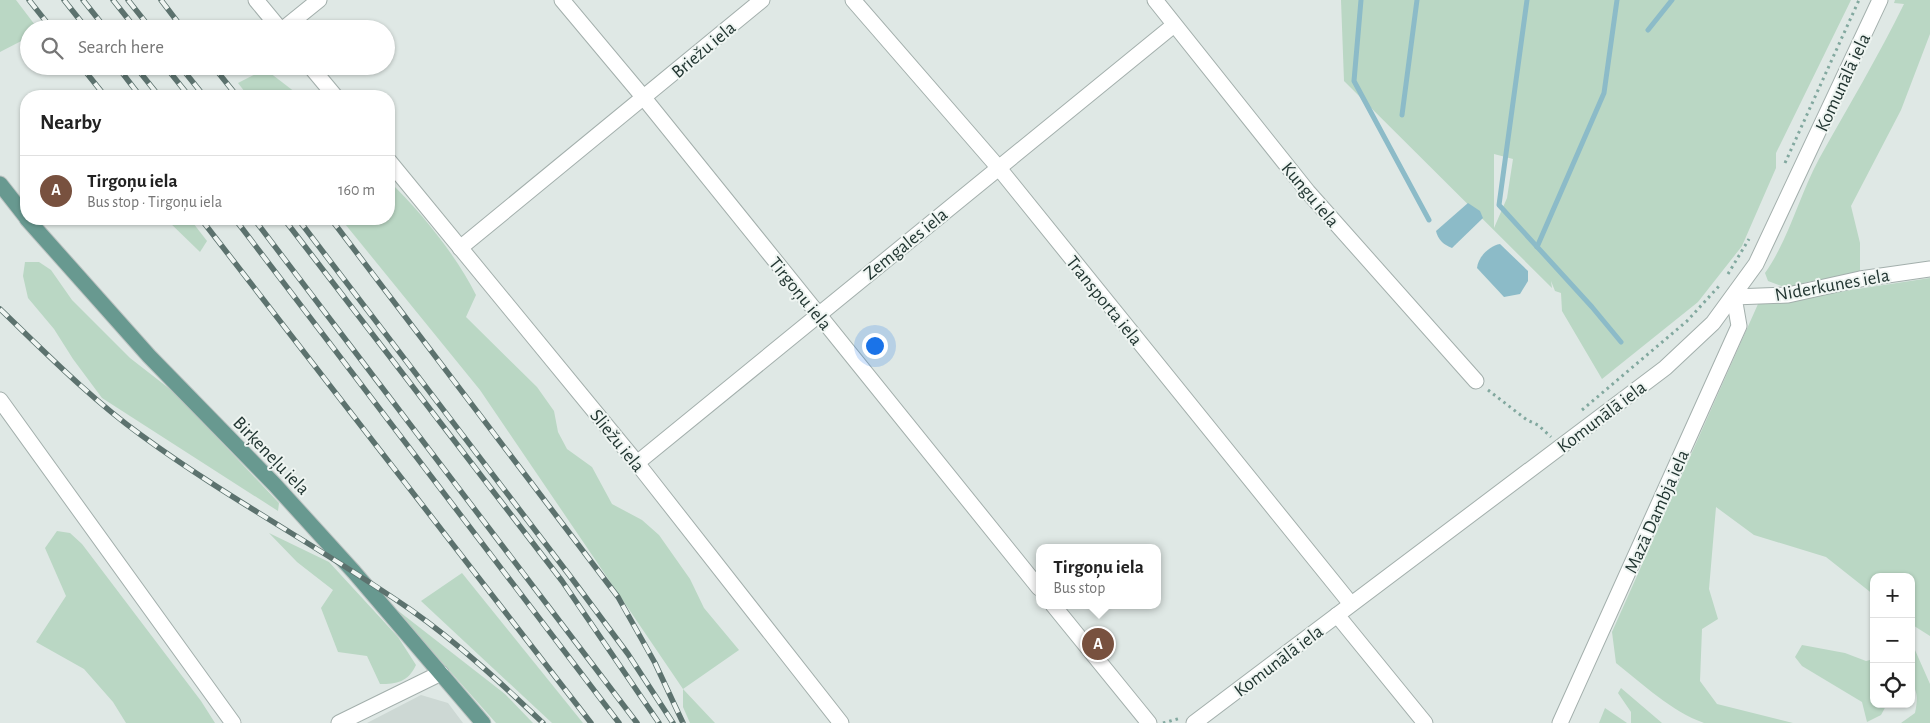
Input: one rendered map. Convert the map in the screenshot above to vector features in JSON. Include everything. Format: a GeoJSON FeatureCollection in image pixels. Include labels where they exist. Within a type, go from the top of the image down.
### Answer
{"type":"FeatureCollection","features":[{"type":"Feature","properties":{"kind":"main road","name":"Birķeneļu iela"},"geometry":{"type":"LineString","coordinates":[[0,184],[20,209]]}},
{"type":"Feature","properties":{"kind":"main road","name":"Birķeneļu iela"},"geometry":{"type":"LineString","coordinates":[[33,225],[148,356],[275,485],[441,673],[482,723]]}},
{"type":"Feature","properties":{"kind":"street"},"geometry":{"type":"LineString","coordinates":[[256,0],[273,20]]}},
{"type":"Feature","properties":{"kind":"street"},"geometry":{"type":"LineString","coordinates":[[294,20],[319,0]]}},
{"type":"Feature","properties":{"kind":"street","name":"Tirgoņu iela"},"geometry":{"type":"LineString","coordinates":[[562,0],[644,98],[1036,584]]}},
{"type":"Feature","properties":{"kind":"street","name":"Briežu iela"},"geometry":{"type":"LineString","coordinates":[[460,248],[762,0]]}},
{"type":"Feature","properties":{"kind":"street","name":"Transporta iela"},"geometry":{"type":"LineString","coordinates":[[853,0],[998,167],[1351,604]]}},
{"type":"Feature","properties":{"kind":"street","name":"Kungu iela"},"geometry":{"type":"LineString","coordinates":[[1154,0],[1308,192],[1476,381]]}},
{"type":"Feature","properties":{"kind":"street","name":"Komunālā iela"},"geometry":{"type":"LineString","coordinates":[[1190,719],[1337,615],[1665,368],[1713,323],[1734,297],[1756,264],[1880,0]]}},
{"type":"Feature","properties":{"kind":"street","name":"Zemgales iela"},"geometry":{"type":"LineString","coordinates":[[637,463],[1174,24]]}},
{"type":"Feature","properties":{"kind":"street"},"geometry":{"type":"LineString","coordinates":[[318,75],[330,90]]}},
{"type":"Feature","properties":{"kind":"street","name":"Sliežu iela"},"geometry":{"type":"LineString","coordinates":[[395,168],[637,463],[841,723]]}},
{"type":"Feature","properties":{"kind":"street","name":"Niderkunes iela"},"geometry":{"type":"LineString","coordinates":[[1734,297],[1788,295],[1860,279],[1930,269]]}},
{"type":"Feature","properties":{"kind":"street","name":"Mazā Dambja iela"},"geometry":{"type":"LineString","coordinates":[[1560,723],[1739,326],[1734,297]]}},
{"type":"Feature","properties":{"kind":"street"},"geometry":{"type":"LineString","coordinates":[[0,400],[233,723]]}},
{"type":"Feature","properties":{"kind":"street"},"geometry":{"type":"LineString","coordinates":[[1056,609],[1149,723]]}},
{"type":"Feature","properties":{"kind":"street"},"geometry":{"type":"LineString","coordinates":[[1337,615],[1425,723]]}},
{"type":"Feature","properties":{"kind":"street"},"geometry":{"type":"LineString","coordinates":[[339,723],[441,673]]}},
{"type":"Feature","properties":{"kind":"path"},"geometry":{"type":"LineString","coordinates":[[1782,169],[1859,0]]}},
{"type":"Feature","properties":{"kind":"path"},"geometry":{"type":"LineString","coordinates":[[1577,414],[1688,321],[1721,284],[1750,237]]}},
{"type":"Feature","properties":{"kind":"path"},"geometry":{"type":"LineString","coordinates":[[1476,381],[1527,420],[1538,425],[1551,437]]}},
{"type":"Feature","properties":{"kind":"path"},"geometry":{"type":"LineString","coordinates":[[1546,442],[1557,432]]}},
{"type":"Feature","properties":{"kind":"path"},"geometry":{"type":"LineString","coordinates":[[1163,723],[1190,719]]}},
{"type":"Feature","properties":{"kind":"shaded area"},"geometry":{"type":"Polygon","coordinates":[[[421,695],[448,703],[463,723],[367,723],[421,695]]]}},
{"type":"Feature","properties":{"kind":"green space"},"geometry":{"type":"Polygon","coordinates":[[[0,0],[16,0],[31,20],[20,20],[20,42],[0,52],[0,0]]]}},
{"type":"Feature","properties":{"kind":"green space"},"geometry":{"type":"Polygon","coordinates":[[[1341,0],[1851,0],[1776,153],[1776,168],[1742,246],[1698,302],[1602,379],[1562,311],[1561,293],[1555,291],[1551,281],[1552,288],[1344,81],[1341,0]],[[1494,154],[1494,228],[1507,198],[1513,159],[1494,154]]]}},
{"type":"Feature","properties":{"kind":"green space"},"geometry":{"type":"Polygon","coordinates":[[[1895,0],[1930,0],[1930,34],[1901,110],[1851,206],[1860,243],[1860,273],[1807,282],[1787,288],[1768,281],[1765,273],[1781,246],[1812,173],[1904,4],[1894,3],[1895,0]]]}},
{"type":"Feature","properties":{"kind":"green space"},"geometry":{"type":"Polygon","coordinates":[[[253,75],[273,75],[292,90],[243,90],[238,83],[253,75]]]}},
{"type":"Feature","properties":{"kind":"green space"},"geometry":{"type":"Polygon","coordinates":[[[395,187],[437,235],[468,280],[476,295],[466,317],[537,387],[554,411],[558,432],[567,449],[592,467],[612,504],[642,520],[659,535],[690,579],[704,608],[739,650],[683,689],[480,390],[346,225],[395,225],[395,187]]]}},
{"type":"Feature","properties":{"kind":"green space"},"geometry":{"type":"Polygon","coordinates":[[[172,225],[195,225],[207,241],[200,252],[172,225]]]}},
{"type":"Feature","properties":{"kind":"green space"},"geometry":{"type":"Polygon","coordinates":[[[25,262],[39,262],[51,270],[72,300],[130,358],[175,393],[279,503],[278,511],[102,398],[73,359],[54,329],[28,298],[23,276],[25,262]]]}},
{"type":"Feature","properties":{"kind":"green space"},"geometry":{"type":"Polygon","coordinates":[[[1930,278],[1930,636],[1915,627],[1915,573],[1870,573],[1870,592],[1826,557],[1754,535],[1716,507],[1709,589],[1718,619],[1702,629],[1700,681],[1717,704],[1793,723],[1704,723],[1680,712],[1658,697],[1616,663],[1612,632],[1758,304],[1930,278]]]}},
{"type":"Feature","properties":{"kind":"green space"},"geometry":{"type":"Polygon","coordinates":[[[57,531],[70,533],[82,544],[201,701],[215,723],[126,723],[113,702],[84,669],[36,642],[66,596],[45,548],[57,531]]]}},
{"type":"Feature","properties":{"kind":"green space"},"geometry":{"type":"Polygon","coordinates":[[[269,533],[329,562],[398,637],[416,665],[406,678],[397,682],[380,684],[367,656],[338,652],[321,608],[333,590],[297,562],[269,533]]]}},
{"type":"Feature","properties":{"kind":"green space"},"geometry":{"type":"Polygon","coordinates":[[[462,573],[583,723],[552,723],[421,601],[462,573]]]}},
{"type":"Feature","properties":{"kind":"green space"},"geometry":{"type":"Polygon","coordinates":[[[392,606],[505,694],[533,723],[496,723],[392,606]]]}},
{"type":"Feature","properties":{"kind":"green space"},"geometry":{"type":"Polygon","coordinates":[[[1802,645],[1845,653],[1866,661],[1870,660],[1870,708],[1885,708],[1881,715],[1867,722],[1862,702],[1802,666],[1795,657],[1802,645]]]}},
{"type":"Feature","properties":{"kind":"green space"},"geometry":{"type":"Polygon","coordinates":[[[1915,650],[1930,684],[1930,723],[1901,723],[1915,713],[1917,696],[1915,689],[1915,650]]]}},
{"type":"Feature","properties":{"kind":"green space"},"geometry":{"type":"Polygon","coordinates":[[[1621,688],[1662,723],[1631,723],[1631,712],[1618,693],[1621,688]]]}},
{"type":"Feature","properties":{"kind":"green space"},"geometry":{"type":"Polygon","coordinates":[[[683,689],[715,723],[690,723],[683,707],[683,689]]]}},
{"type":"Feature","properties":{"kind":"green space"},"geometry":{"type":"Polygon","coordinates":[[[1605,708],[1627,723],[1599,723],[1605,708]]]}},
{"type":"Feature","properties":{"kind":"water"},"geometry":{"type":"Polygon","coordinates":[[[1468,203],[1480,211],[1483,218],[1452,248],[1442,242],[1436,231],[1468,203]]]}},
{"type":"Feature","properties":{"kind":"water"},"geometry":{"type":"Polygon","coordinates":[[[1500,244],[1528,271],[1528,281],[1520,294],[1504,297],[1477,268],[1479,260],[1485,253],[1492,247],[1500,244]]]}},
{"type":"Feature","properties":{"kind":"waterway"},"geometry":{"type":"LineString","coordinates":[[1361,0],[1354,81],[1429,220]]}},
{"type":"Feature","properties":{"kind":"waterway"},"geometry":{"type":"LineString","coordinates":[[1402,115],[1417,0]]}},
{"type":"Feature","properties":{"kind":"waterway"},"geometry":{"type":"LineString","coordinates":[[1527,0],[1499,205],[1592,307],[1621,342]]}},
{"type":"Feature","properties":{"kind":"waterway"},"geometry":{"type":"LineString","coordinates":[[1537,247],[1604,93],[1617,0]]}},
{"type":"Feature","properties":{"kind":"waterway"},"geometry":{"type":"LineString","coordinates":[[1648,30],[1672,0]]}},
{"type":"Feature","properties":{"kind":"railway"},"geometry":{"type":"LineString","coordinates":[[29,0],[45,20]]}},
{"type":"Feature","properties":{"kind":"railway"},"geometry":{"type":"LineString","coordinates":[[64,0],[80,20]]}},
{"type":"Feature","properties":{"kind":"railway"},"geometry":{"type":"LineString","coordinates":[[83,0],[99,20]]}},
{"type":"Feature","properties":{"kind":"railway"},"geometry":{"type":"LineString","coordinates":[[113,0],[129,20]]}},
{"type":"Feature","properties":{"kind":"railway"},"geometry":{"type":"LineString","coordinates":[[128,0],[144,20]]}},
{"type":"Feature","properties":{"kind":"railway"},"geometry":{"type":"LineString","coordinates":[[161,0],[176,20]]}},
{"type":"Feature","properties":{"kind":"railway"},"geometry":{"type":"LineString","coordinates":[[88,75],[100,90]]}},
{"type":"Feature","properties":{"kind":"railway"},"geometry":{"type":"LineString","coordinates":[[124,75],[135,90]]}},
{"type":"Feature","properties":{"kind":"railway"},"geometry":{"type":"LineString","coordinates":[[142,75],[154,90]]}},
{"type":"Feature","properties":{"kind":"railway"},"geometry":{"type":"LineString","coordinates":[[172,75],[184,90]]}},
{"type":"Feature","properties":{"kind":"railway"},"geometry":{"type":"LineString","coordinates":[[187,75],[199,90]]}},
{"type":"Feature","properties":{"kind":"railway"},"geometry":{"type":"LineString","coordinates":[[220,75],[232,90]]}},
{"type":"Feature","properties":{"kind":"railway"},"geometry":{"type":"LineString","coordinates":[[206,225],[591,723]]}},
{"type":"Feature","properties":{"kind":"railway"},"geometry":{"type":"LineString","coordinates":[[240,225],[619,723]]}},
{"type":"Feature","properties":{"kind":"railway"},"geometry":{"type":"LineString","coordinates":[[259,225],[637,723]]}},
{"type":"Feature","properties":{"kind":"railway"},"geometry":{"type":"LineString","coordinates":[[289,225],[562,581],[659,723]]}},
{"type":"Feature","properties":{"kind":"railway"},"geometry":{"type":"LineString","coordinates":[[303,225],[570,576],[628,654],[673,723]]}},
{"type":"Feature","properties":{"kind":"railway"},"geometry":{"type":"LineString","coordinates":[[336,225],[618,597],[655,663],[683,723]]}},
{"type":"Feature","properties":{"kind":"railway"},"geometry":{"type":"LineString","coordinates":[[0,309],[69,375],[122,421],[207,480],[411,610],[495,678],[543,723]]}},
{"type":"Feature","properties":{"kind":"place","name":"Tirgoņu iela"},"geometry":{"type":"Point","coordinates":[1098,644]}}]}
